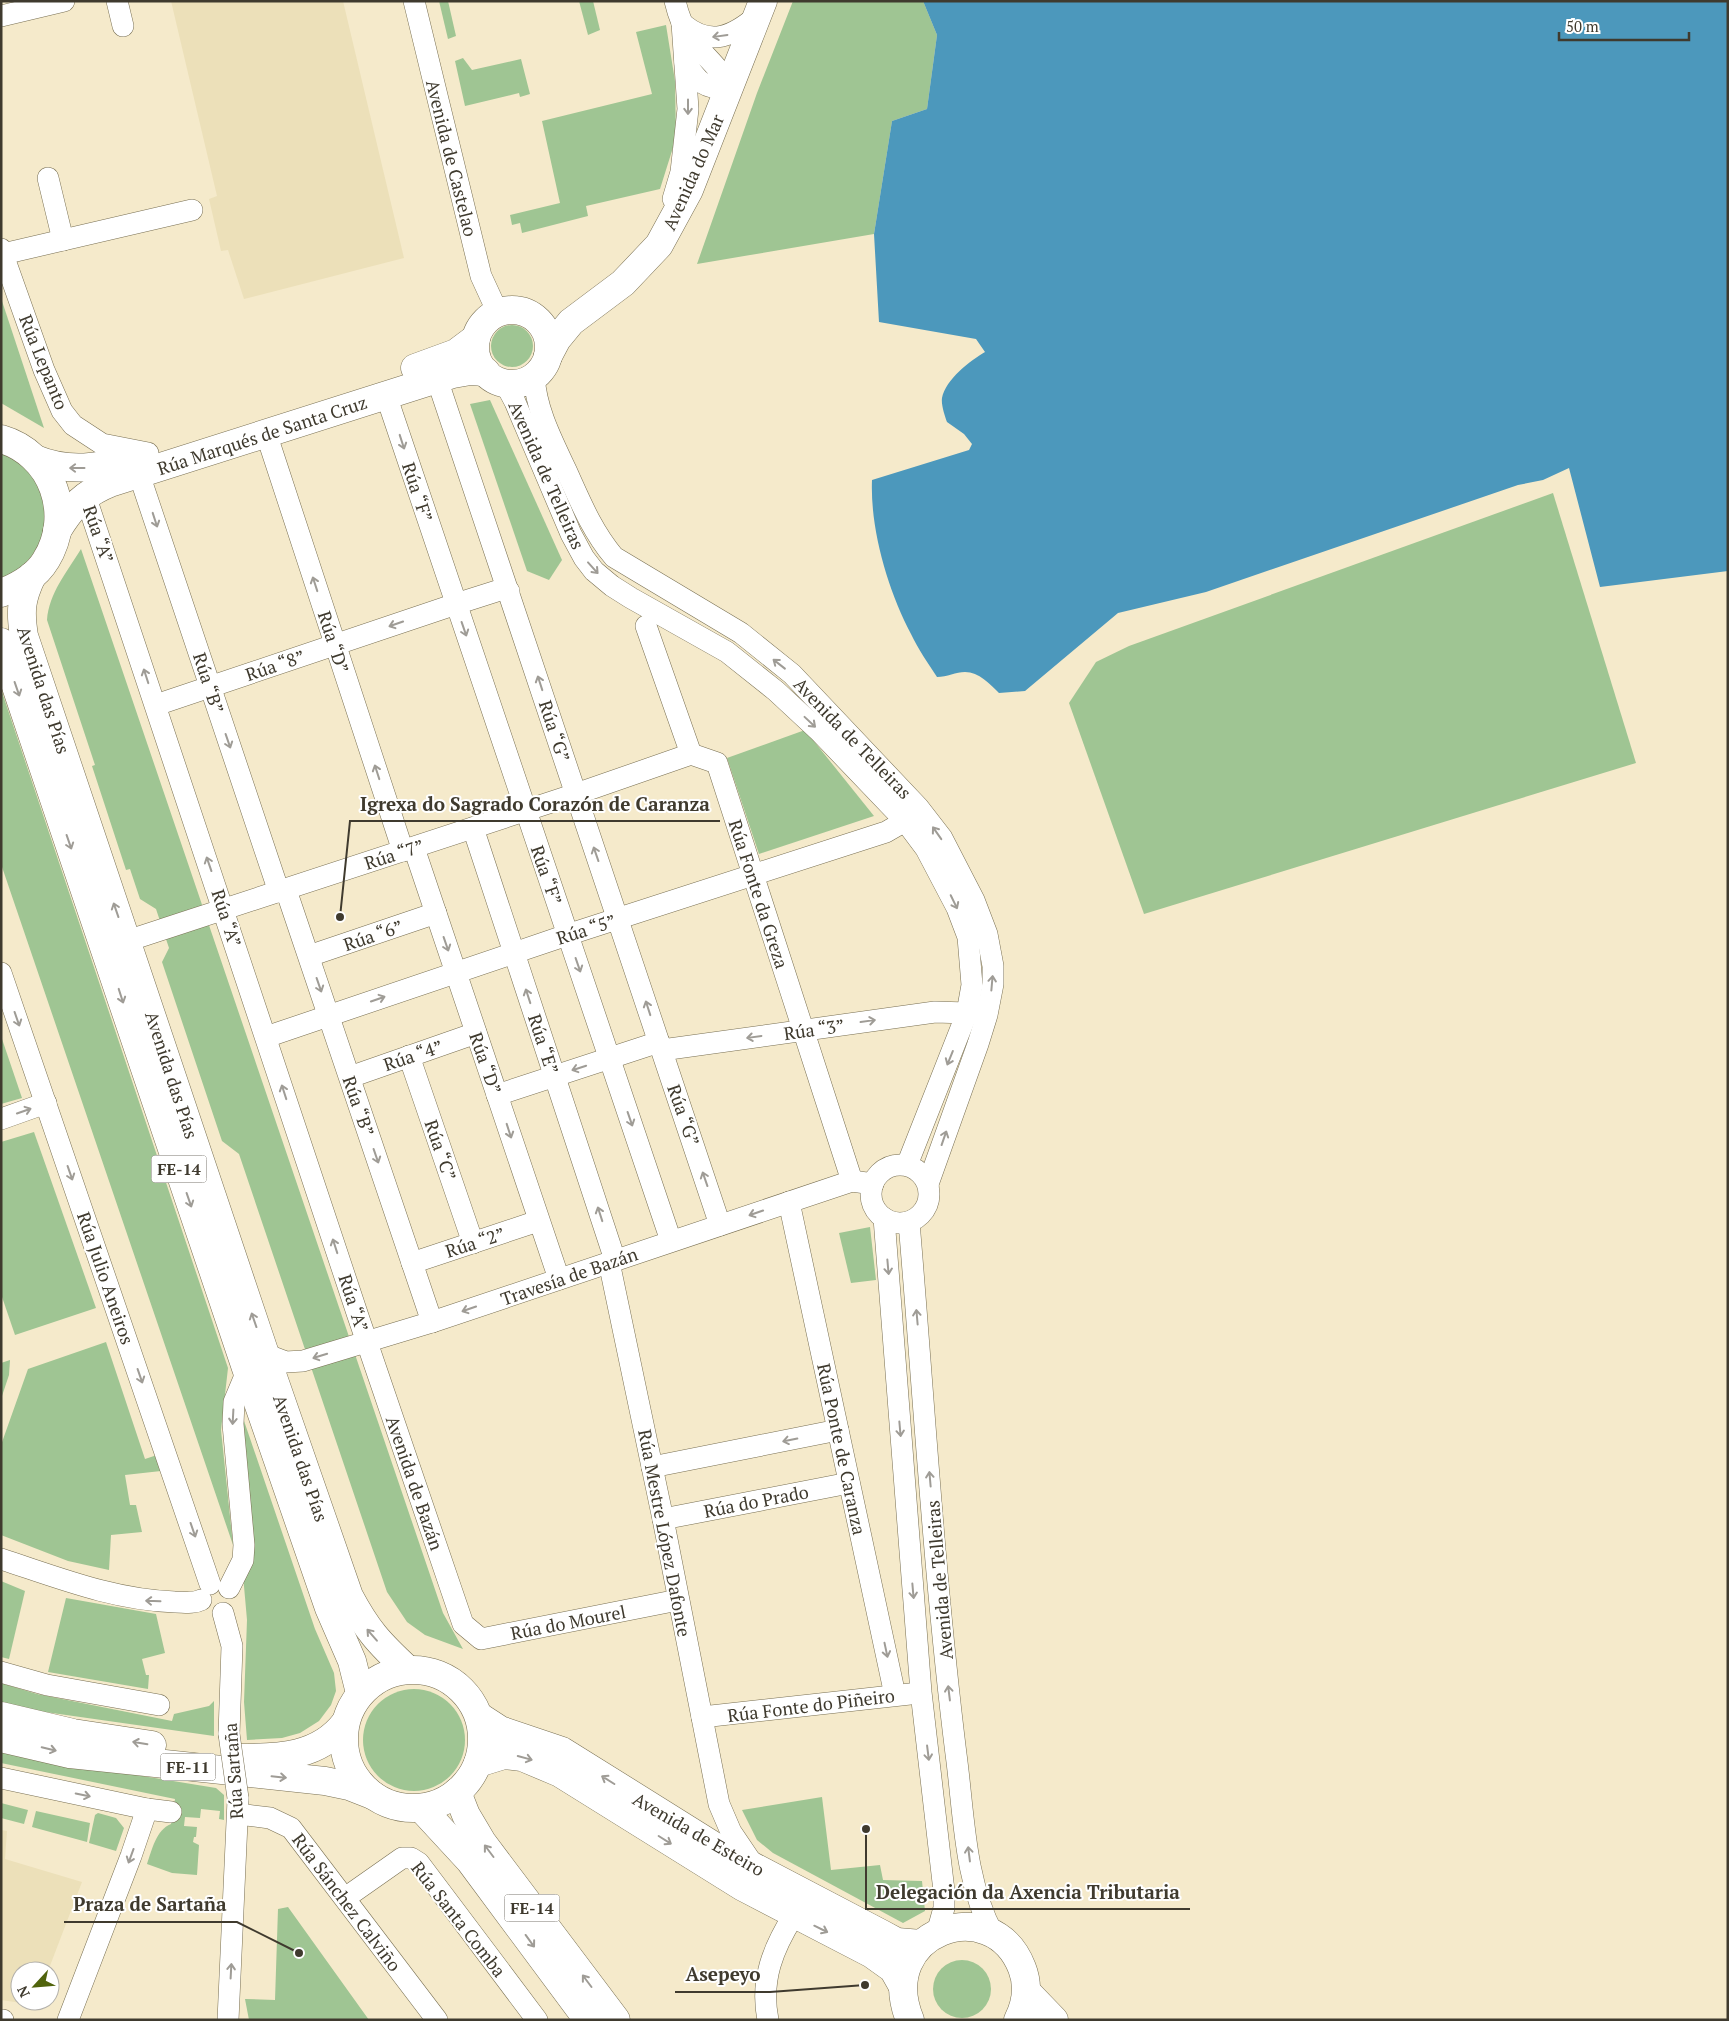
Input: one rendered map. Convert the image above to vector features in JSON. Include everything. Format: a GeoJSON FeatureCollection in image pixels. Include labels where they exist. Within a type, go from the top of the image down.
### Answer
{"type":"FeatureCollection","features":[{"type":"Feature","properties":{"kind":"main road","name":"Avenida do Mar"},"geometry":{"type":"LineString","coordinates":[[541,366],[557,339],[581,313],[623,283],[659,245],[689,190],[760,9]]}},
{"type":"Feature","properties":{"kind":"main road"},"geometry":{"type":"LineString","coordinates":[[516,310],[534,317],[547,334],[541,366],[520,383],[495,378],[477,357],[476,338],[484,323],[498,313],[516,310]]}},
{"type":"Feature","properties":{"kind":"main road","name":"Avenida do Mar"},"geometry":{"type":"LineString","coordinates":[[534,317],[553,319],[581,313]]}},
{"type":"Feature","properties":{"kind":"main road","name":"Rúa Marqués de Santa Cruz"},"geometry":{"type":"LineString","coordinates":[[57,531],[68,511],[85,495],[144,463],[456,353],[476,338]]}},
{"type":"Feature","properties":{"kind":"main road","name":"Rúa Marqués de Santa Cruz"},"geometry":{"type":"LineString","coordinates":[[35,459],[60,467],[86,468],[144,463],[266,433],[462,372],[495,378]]}},
{"type":"Feature","properties":{"kind":"main road"},"geometry":{"type":"LineString","coordinates":[[1,439],[22,448],[47,472],[54,487],[59,517],[57,531],[46,561],[32,576],[19,585],[1,593]]}},
{"type":"Feature","properties":{"kind":"main road","name":"Avenida das Pías"},"geometry":{"type":"LineString","coordinates":[[32,576],[22,597],[21,617],[24,636],[127,940],[329,1608],[352,1660],[360,1693]]}},
{"type":"Feature","properties":{"kind":"main road","name":"Avenida das Pías"},"geometry":{"type":"LineString","coordinates":[[1,642],[256,1363],[349,1596],[365,1626],[407,1669]]}},
{"type":"Feature","properties":{"kind":"main road"},"geometry":{"type":"LineString","coordinates":[[407,1669],[426,1671],[448,1680],[460,1688],[472,1702],[480,1717],[483,1740],[478,1763],[473,1774],[457,1792],[446,1800],[422,1809],[390,1805],[373,1796],[358,1782],[348,1764],[344,1744],[345,1723],[351,1707],[360,1693],[374,1681],[390,1673],[407,1669]]}},
{"type":"Feature","properties":{"kind":"main road","name":"FE-11"},"geometry":{"type":"LineString","coordinates":[[1,1716],[73,1733],[240,1758],[284,1757],[307,1751],[323,1745],[337,1734],[345,1723]]}},
{"type":"Feature","properties":{"kind":"main road","name":"Avenida de Esteiro"},"geometry":{"type":"LineString","coordinates":[[480,1717],[500,1730],[562,1751],[686,1830],[897,1942],[929,1938],[956,1927],[975,1928],[993,1934]]}},
{"type":"Feature","properties":{"kind":"main road","name":"FE-11"},"geometry":{"type":"LineString","coordinates":[[1,1738],[70,1754],[324,1781],[349,1786],[373,1796]]}},
{"type":"Feature","properties":{"kind":"main road","name":"Avenida de Esteiro"},"geometry":{"type":"LineString","coordinates":[[478,1763],[504,1755],[522,1757],[546,1765],[695,1859],[794,1915],[885,1962],[893,1969],[902,1985]]}},
{"type":"Feature","properties":{"kind":"main road","name":"FE-14"},"geometry":{"type":"LineString","coordinates":[[457,1792],[466,1815],[482,1842],[616,2020]]}},
{"type":"Feature","properties":{"kind":"main road","name":"FE-14"},"geometry":{"type":"LineString","coordinates":[[422,1809],[470,1861],[588,2020]]}},
{"type":"Feature","properties":{"kind":"main road"},"geometry":{"type":"LineString","coordinates":[[993,1934],[1008,1944],[1018,1958],[1025,1975],[1027,1992],[1023,2010],[1018,2020]]}},
{"type":"Feature","properties":{"kind":"main road"},"geometry":{"type":"LineString","coordinates":[[910,2020],[904,2004],[902,1985],[908,1963],[929,1938]]}},
{"type":"Feature","properties":{"kind":"main road"},"geometry":{"type":"LineString","coordinates":[[1027,1992],[1054,2020]]}},
{"type":"Feature","properties":{"kind":"street"},"geometry":{"type":"LineString","coordinates":[[1,16],[64,1]]}},
{"type":"Feature","properties":{"kind":"street"},"geometry":{"type":"LineString","coordinates":[[117,1],[123,26]]}},
{"type":"Feature","properties":{"kind":"street","name":"Avenida de Castelao"},"geometry":{"type":"LineString","coordinates":[[414,1],[481,276],[498,313]]}},
{"type":"Feature","properties":{"kind":"street"},"geometry":{"type":"LineString","coordinates":[[659,245],[682,172],[687,139],[688,108],[682,23],[675,1]]}},
{"type":"Feature","properties":{"kind":"street"},"geometry":{"type":"LineString","coordinates":[[682,23],[701,36],[716,37],[729,35],[744,27],[760,9]]}},
{"type":"Feature","properties":{"kind":"street"},"geometry":{"type":"LineString","coordinates":[[682,23],[698,47],[720,69],[730,89],[714,89],[702,84],[685,61]]}},
{"type":"Feature","properties":{"kind":"street"},"geometry":{"type":"LineString","coordinates":[[48,178],[62,240]]}},
{"type":"Feature","properties":{"kind":"street"},"geometry":{"type":"LineString","coordinates":[[2,252],[192,210]]}},
{"type":"Feature","properties":{"kind":"street","name":"Rúa Lepanto"},"geometry":{"type":"LineString","coordinates":[[2,252],[54,395],[62,412],[73,425],[102,444],[144,463]]}},
{"type":"Feature","properties":{"kind":"street","name":"Avenida de Telleiras"},"geometry":{"type":"LineString","coordinates":[[541,366],[537,400],[543,419],[591,526],[603,544],[614,557],[740,634],[792,674],[918,807],[942,838],[974,900],[987,934],[993,984],[978,1044],[928,1184]]}},
{"type":"Feature","properties":{"kind":"street","name":"Avenida de Telleiras"},"geometry":{"type":"LineString","coordinates":[[495,378],[515,402],[570,534],[594,571],[612,586],[631,598],[727,652],[776,691],[819,731],[905,820],[926,849],[957,908],[968,937],[972,985],[967,1014],[907,1166]]}},
{"type":"Feature","properties":{"kind":"street","name":"Rúa “G”"},"geometry":{"type":"LineString","coordinates":[[437,379],[720,1225]]}},
{"type":"Feature","properties":{"kind":"street","name":"Rúa “F”"},"geometry":{"type":"LineString","coordinates":[[386,395],[671,1241]]}},
{"type":"Feature","properties":{"kind":"street","name":"Rúa “D”"},"geometry":{"type":"LineString","coordinates":[[266,433],[335,645],[409,850],[436,913],[559,1279]]}},
{"type":"Feature","properties":{"kind":"street","name":"Rúa “B”"},"geometry":{"type":"LineString","coordinates":[[144,463],[210,687],[283,891],[309,956],[432,1322]]}},
{"type":"Feature","properties":{"kind":"street","name":"Rúa “A”"},"geometry":{"type":"LineString","coordinates":[[85,495],[367,1342]]}},
{"type":"Feature","properties":{"kind":"street","name":"Rúa “8”"},"geometry":{"type":"LineString","coordinates":[[156,705],[456,604],[500,590],[509,590]]}},
{"type":"Feature","properties":{"kind":"street"},"geometry":{"type":"LineString","coordinates":[[646,626],[691,754]]}},
{"type":"Feature","properties":{"kind":"street","name":"Rúa “7”"},"geometry":{"type":"LineString","coordinates":[[127,940],[409,850],[691,754]]}},
{"type":"Feature","properties":{"kind":"street","name":"Rúa Fonte da Greza"},"geometry":{"type":"LineString","coordinates":[[691,754],[717,763],[852,1181]]}},
{"type":"Feature","properties":{"kind":"street","name":"Rúa “5”"},"geometry":{"type":"LineString","coordinates":[[266,1037],[618,918],[886,832],[905,820]]}},
{"type":"Feature","properties":{"kind":"street","name":"Rúa “E”"},"geometry":{"type":"LineString","coordinates":[[473,828],[555,1076],[612,1261]]}},
{"type":"Feature","properties":{"kind":"street","name":"Rúa “6”"},"geometry":{"type":"LineString","coordinates":[[309,956],[436,913]]}},
{"type":"Feature","properties":{"kind":"street","name":"Rúa Julio Aneiros"},"geometry":{"type":"LineString","coordinates":[[1,973],[213,1591]]}},
{"type":"Feature","properties":{"kind":"street","name":"Rúa “3”"},"geometry":{"type":"LineString","coordinates":[[497,1095],[609,1058],[660,1046],[803,1030],[935,1012],[967,1014]]}},
{"type":"Feature","properties":{"kind":"street","name":"Rúa “4”"},"geometry":{"type":"LineString","coordinates":[[350,1077],[476,1033]]}},
{"type":"Feature","properties":{"kind":"street","name":"Rúa “C”"},"geometry":{"type":"LineString","coordinates":[[409,1056],[472,1243]]}},
{"type":"Feature","properties":{"kind":"street"},"geometry":{"type":"LineString","coordinates":[[1,1118],[46,1103]]}},
{"type":"Feature","properties":{"kind":"street"},"geometry":{"type":"LineString","coordinates":[[890,1166],[907,1166],[923,1176],[928,1184],[930,1193],[924,1211],[909,1222],[900,1223],[884,1218],[873,1204],[873,1184],[877,1177],[890,1166]]}},
{"type":"Feature","properties":{"kind":"street","name":"Travesía de Bazán"},"geometry":{"type":"LineString","coordinates":[[256,1363],[295,1362],[367,1342],[852,1181],[873,1184]]}},
{"type":"Feature","properties":{"kind":"street","name":"Rúa Ponte de Caranza"},"geometry":{"type":"LineString","coordinates":[[788,1202],[895,1695]]}},
{"type":"Feature","properties":{"kind":"street","name":"Avenida de Telleiras"},"geometry":{"type":"LineString","coordinates":[[884,1218],[921,1692],[944,1891],[944,1908],[929,1938]]}},
{"type":"Feature","properties":{"kind":"street","name":"Rúa “2”"},"geometry":{"type":"LineString","coordinates":[[412,1263],[538,1221]]}},
{"type":"Feature","properties":{"kind":"street","name":"Avenida de Telleiras"},"geometry":{"type":"LineString","coordinates":[[909,1222],[948,1689],[970,1864],[983,1916],[993,1934]]}},
{"type":"Feature","properties":{"kind":"street","name":"Rúa Mestre López Dafonte"},"geometry":{"type":"LineString","coordinates":[[612,1261],[719,1804],[731,1832],[755,1868]]}},
{"type":"Feature","properties":{"kind":"street","name":"Avenida de Bazán"},"geometry":{"type":"LineString","coordinates":[[367,1342],[463,1624]]}},
{"type":"Feature","properties":{"kind":"street"},"geometry":{"type":"LineString","coordinates":[[1,1559],[104,1592],[142,1601],[192,1602],[213,1591],[243,1560],[244,1545],[233,1424],[234,1402],[256,1363]]}},
{"type":"Feature","properties":{"kind":"street"},"geometry":{"type":"LineString","coordinates":[[652,1467],[838,1430]]}},
{"type":"Feature","properties":{"kind":"street","name":"Rúa do Prado"},"geometry":{"type":"LineString","coordinates":[[663,1519],[849,1483]]}},
{"type":"Feature","properties":{"kind":"street","name":"Rúa Sartaña"},"geometry":{"type":"LineString","coordinates":[[213,1591],[208,1611],[223,1613],[232,1646],[229,1734],[238,1806],[228,2020]]}},
{"type":"Feature","properties":{"kind":"street","name":"Rúa do Mourel"},"geometry":{"type":"LineString","coordinates":[[463,1624],[481,1639],[678,1600]]}},
{"type":"Feature","properties":{"kind":"street"},"geometry":{"type":"LineString","coordinates":[[1,1672],[46,1685],[159,1705]]}},
{"type":"Feature","properties":{"kind":"street","name":"Rúa Fonte do Piñeiro"},"geometry":{"type":"LineString","coordinates":[[702,1717],[921,1692]]}},
{"type":"Feature","properties":{"kind":"street"},"geometry":{"type":"LineString","coordinates":[[1,1778],[147,1810],[171,1812]]}},
{"type":"Feature","properties":{"kind":"street"},"geometry":{"type":"LineString","coordinates":[[686,1830],[702,1826],[719,1804]]}},
{"type":"Feature","properties":{"kind":"street","name":"Rúa Sánchez Calviño"},"geometry":{"type":"LineString","coordinates":[[238,1806],[290,1828],[437,2020]]}},
{"type":"Feature","properties":{"kind":"street"},"geometry":{"type":"LineString","coordinates":[[68,2020],[147,1810]]}},
{"type":"Feature","properties":{"kind":"street","name":"Rúa Santa Comba"},"geometry":{"type":"LineString","coordinates":[[345,1898],[402,1858],[411,1858],[419,1863],[537,2020]]}},
{"type":"Feature","properties":{"kind":"street"},"geometry":{"type":"LineString","coordinates":[[768,2020],[765,1994],[772,1953],[794,1915]]}},
{"type":"Feature","properties":{"kind":"shaded area"},"geometry":{"type":"Polygon","coordinates":[[[171,1],[343,1],[404,258],[244,299],[228,250],[221,251],[209,199],[217,196],[171,1]]]}},
{"type":"Feature","properties":{"kind":"shaded area"},"geometry":{"type":"Polygon","coordinates":[[[1,1830],[7,1831],[5,1859],[82,1882],[52,1961],[10,1961],[10,2001],[1,2000],[1,1830]]]}},
{"type":"Feature","properties":{"kind":"green space"},"geometry":{"type":"Polygon","coordinates":[[[439,1],[448,1],[456,36],[448,39],[439,1]]]}},
{"type":"Feature","properties":{"kind":"green space"},"geometry":{"type":"Polygon","coordinates":[[[579,1],[593,1],[600,30],[588,35],[579,1]]]}},
{"type":"Feature","properties":{"kind":"green space"},"geometry":{"type":"Polygon","coordinates":[[[793,1],[923,1],[937,35],[927,109],[892,121],[874,234],[697,264],[757,93],[793,1]]]}},
{"type":"Feature","properties":{"kind":"green space"},"geometry":{"type":"Polygon","coordinates":[[[666,25],[675,81],[676,138],[660,189],[586,206],[588,216],[522,233],[520,223],[512,225],[510,215],[560,203],[542,121],[652,94],[636,32],[666,25]]]}},
{"type":"Feature","properties":{"kind":"green space"},"geometry":{"type":"Polygon","coordinates":[[[463,58],[472,70],[521,59],[530,94],[520,97],[519,93],[465,106],[455,61],[463,58]]]}},
{"type":"Feature","properties":{"kind":"green space"},"geometry":{"type":"Polygon","coordinates":[[[1,298],[44,428],[1,403],[1,298]]]}},
{"type":"Feature","properties":{"kind":"green space"},"geometry":{"type":"Polygon","coordinates":[[[508,325],[516,325],[527,331],[533,346],[527,361],[516,367],[508,367],[497,361],[491,350],[491,342],[497,331],[508,325]]]}},
{"type":"Feature","properties":{"kind":"green space"},"geometry":{"type":"Polygon","coordinates":[[[490,400],[562,560],[549,580],[527,571],[470,404],[490,400]]]}},
{"type":"Feature","properties":{"kind":"green space"},"geometry":{"type":"Polygon","coordinates":[[[1,452],[24,466],[34,477],[41,491],[45,522],[36,550],[27,562],[1,578],[1,452]]]}},
{"type":"Feature","properties":{"kind":"green space"},"geometry":{"type":"Polygon","coordinates":[[[1553,493],[1636,763],[1144,914],[1069,703],[1096,662],[1129,646],[1553,493]]]}},
{"type":"Feature","properties":{"kind":"green space"},"geometry":{"type":"Polygon","coordinates":[[[81,549],[443,1613],[463,1649],[425,1635],[407,1622],[387,1592],[239,1154],[222,1141],[162,962],[169,948],[156,909],[140,899],[130,869],[126,870],[92,766],[95,765],[47,620],[48,610],[55,592],[81,549]]]}},
{"type":"Feature","properties":{"kind":"green space"},"geometry":{"type":"Polygon","coordinates":[[[1,689],[228,1368],[221,1430],[233,1545],[1,864],[1,689]]]}},
{"type":"Feature","properties":{"kind":"green space"},"geometry":{"type":"Polygon","coordinates":[[[805,730],[874,816],[759,854],[727,758],[805,730]]]}},
{"type":"Feature","properties":{"kind":"green space"},"geometry":{"type":"Polygon","coordinates":[[[1,1036],[22,1098],[1,1104],[1,1036]]]}},
{"type":"Feature","properties":{"kind":"green space"},"geometry":{"type":"Polygon","coordinates":[[[34,1132],[96,1308],[15,1335],[1,1294],[1,1142],[34,1132]]]}},
{"type":"Feature","properties":{"kind":"green space"},"geometry":{"type":"Polygon","coordinates":[[[870,1227],[876,1280],[851,1283],[839,1233],[870,1227]]]}},
{"type":"Feature","properties":{"kind":"green space"},"geometry":{"type":"Polygon","coordinates":[[[106,1342],[145,1459],[157,1455],[161,1471],[125,1475],[130,1505],[136,1505],[142,1532],[111,1535],[109,1570],[68,1561],[1,1535],[1,1445],[28,1369],[106,1342]]]}},
{"type":"Feature","properties":{"kind":"green space"},"geometry":{"type":"Polygon","coordinates":[[[10,1360],[9,1375],[1,1399],[1,1363],[10,1360]]]}},
{"type":"Feature","properties":{"kind":"green space"},"geometry":{"type":"Polygon","coordinates":[[[241,1412],[315,1629],[334,1673],[336,1691],[331,1705],[319,1721],[300,1733],[282,1738],[247,1740],[244,1702],[247,1620],[243,1575],[241,1412]]]}},
{"type":"Feature","properties":{"kind":"green space"},"geometry":{"type":"Polygon","coordinates":[[[1,1581],[25,1591],[9,1659],[1,1657],[1,1581]]]}},
{"type":"Feature","properties":{"kind":"green space"},"geometry":{"type":"Polygon","coordinates":[[[66,1598],[156,1614],[165,1653],[142,1659],[146,1675],[149,1675],[148,1689],[48,1672],[66,1598]]]}},
{"type":"Feature","properties":{"kind":"green space"},"geometry":{"type":"Polygon","coordinates":[[[1,1683],[37,1694],[172,1721],[174,1714],[209,1706],[214,1701],[214,1736],[31,1710],[1,1702],[1,1683]]]}},
{"type":"Feature","properties":{"kind":"green space"},"geometry":{"type":"Polygon","coordinates":[[[414,1689],[434,1693],[450,1704],[461,1720],[465,1740],[461,1760],[450,1776],[434,1787],[414,1791],[394,1787],[378,1776],[367,1760],[363,1740],[367,1720],[378,1704],[394,1693],[414,1689]]]}},
{"type":"Feature","properties":{"kind":"green space"},"geometry":{"type":"Polygon","coordinates":[[[1,1751],[26,1757],[216,1788],[224,1795],[224,1820],[219,1819],[220,1811],[201,1809],[200,1818],[185,1817],[184,1826],[197,1827],[196,1837],[194,1837],[193,1842],[199,1845],[197,1875],[172,1873],[147,1864],[158,1836],[171,1824],[175,1799],[1,1763],[1,1751]]]}},
{"type":"Feature","properties":{"kind":"green space"},"geometry":{"type":"Polygon","coordinates":[[[822,1797],[831,1870],[880,1865],[883,1880],[922,1881],[925,1911],[903,1923],[773,1853],[757,1840],[742,1810],[822,1797]]]}},
{"type":"Feature","properties":{"kind":"green space"},"geometry":{"type":"Polygon","coordinates":[[[1,1803],[28,1810],[24,1824],[1,1818],[1,1803]]]}},
{"type":"Feature","properties":{"kind":"green space"},"geometry":{"type":"Polygon","coordinates":[[[36,1811],[90,1823],[87,1842],[32,1827],[36,1811]]]}},
{"type":"Feature","properties":{"kind":"green space"},"geometry":{"type":"Polygon","coordinates":[[[98,1813],[116,1818],[124,1828],[116,1851],[89,1843],[95,1815],[98,1813]]]}},
{"type":"Feature","properties":{"kind":"green space"},"geometry":{"type":"Polygon","coordinates":[[[288,1907],[369,2020],[249,2020],[245,1999],[275,2000],[278,1909],[288,1907]]]}},
{"type":"Feature","properties":{"kind":"green space"},"geometry":{"type":"Polygon","coordinates":[[[962,1960],[973,1962],[986,1973],[991,1989],[989,2000],[978,2013],[962,2018],[951,2016],[938,2005],[933,1989],[935,1978],[946,1965],[962,1960]]]}},
{"type":"Feature","properties":{"kind":"water"},"geometry":{"type":"Polygon","coordinates":[[[923,1],[1728,1],[1728,571],[1600,587],[1569,468],[1543,480],[1518,485],[1206,592],[1118,613],[1025,691],[999,693],[984,679],[970,673],[962,672],[937,677],[914,640],[888,579],[877,539],[872,499],[872,480],[969,450],[972,444],[964,434],[947,422],[942,398],[953,377],[985,352],[976,339],[879,322],[874,234],[892,121],[927,109],[937,35],[923,1]]]}},
{"type":"Feature","properties":{"kind":"place","name":"Igrexa do Sagrado Corazón de Caranza"},"geometry":{"type":"Point","coordinates":[340,917]}},
{"type":"Feature","properties":{"kind":"place","name":"Delegación da Axencia Tributaria"},"geometry":{"type":"Point","coordinates":[866,1829]}},
{"type":"Feature","properties":{"kind":"place","name":"Praza de Sartaña"},"geometry":{"type":"Point","coordinates":[299,1953]}},
{"type":"Feature","properties":{"kind":"place","name":"Asepeyo"},"geometry":{"type":"Point","coordinates":[865,1985]}}]}
